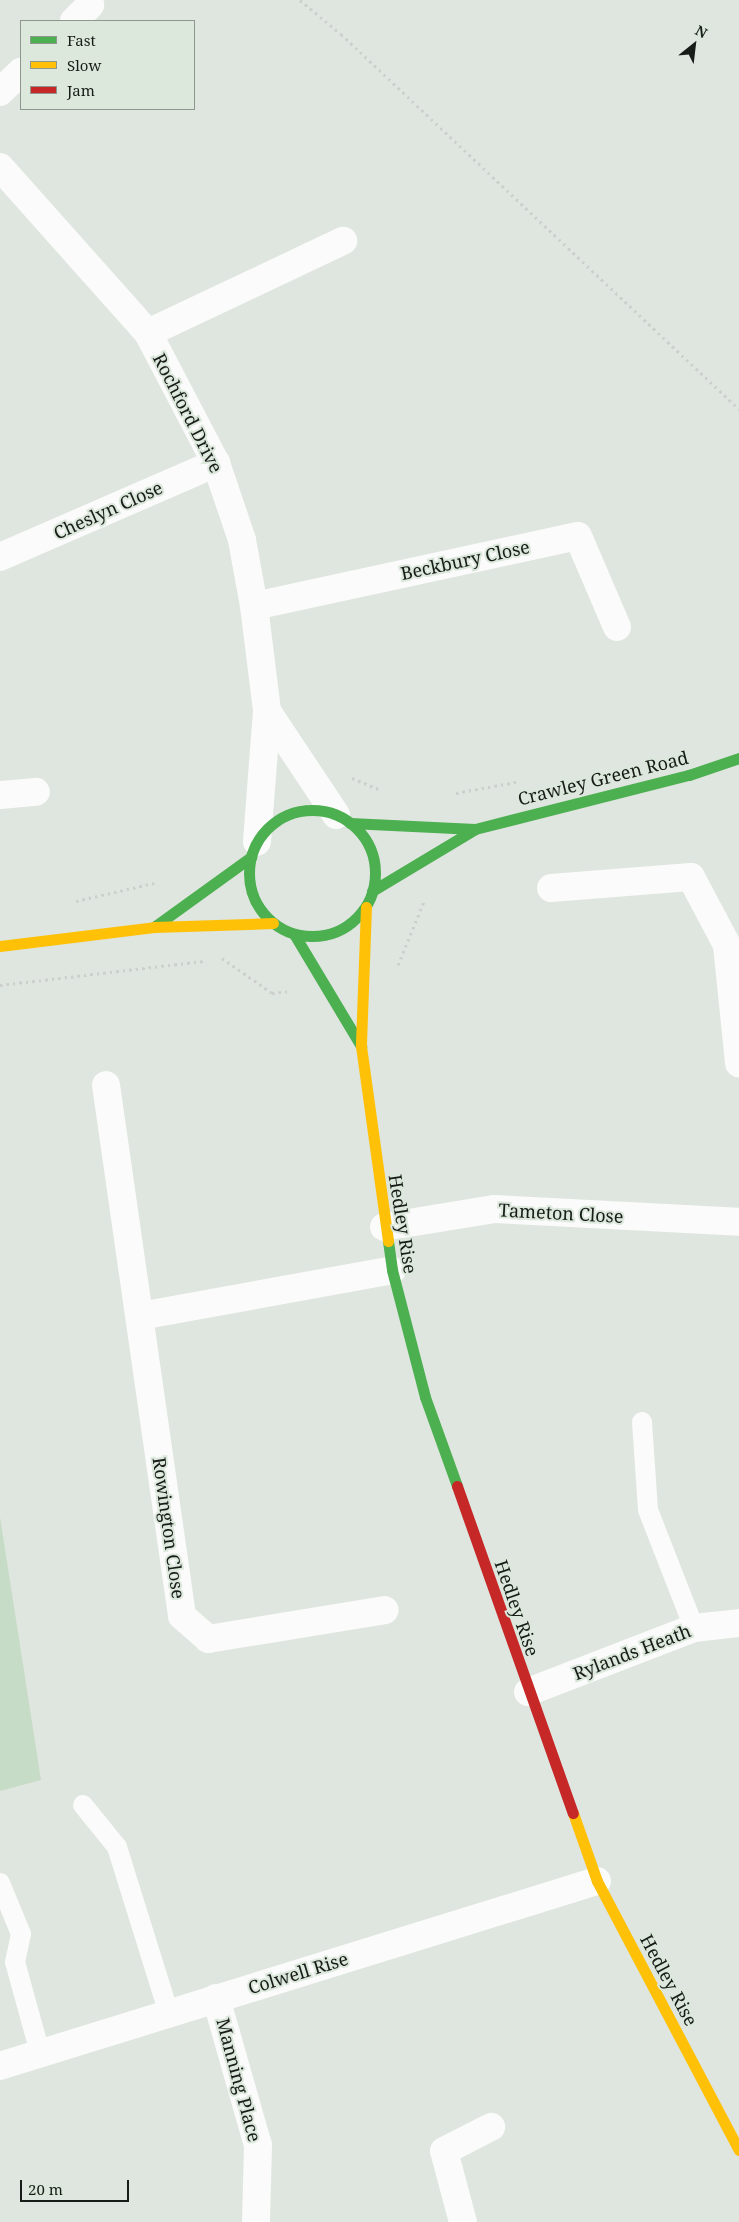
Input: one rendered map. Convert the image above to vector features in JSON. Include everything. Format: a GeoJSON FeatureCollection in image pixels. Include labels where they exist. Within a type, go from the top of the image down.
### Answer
{"type":"FeatureCollection","features":[{"type":"Feature","properties":{"kind":"street"},"geometry":{"type":"LineString","coordinates":[[0,92],[20,73]]}},
{"type":"Feature","properties":{"kind":"street","name":"Rochford Drive"},"geometry":{"type":"LineString","coordinates":[[0,167],[148,333],[216,463],[242,540],[254,606],[267,711],[254,849]]}},
{"type":"Feature","properties":{"kind":"street"},"geometry":{"type":"LineString","coordinates":[[148,333],[344,241]]}},
{"type":"Feature","properties":{"kind":"street","name":"Cheslyn Close"},"geometry":{"type":"LineString","coordinates":[[0,557],[216,463]]}},
{"type":"Feature","properties":{"kind":"street","name":"Beckbury Close"},"geometry":{"type":"LineString","coordinates":[[254,606],[578,536],[617,627]]}},
{"type":"Feature","properties":{"kind":"street","name":"Rochford Drive"},"geometry":{"type":"LineString","coordinates":[[267,711],[343,819]]}},
{"type":"Feature","properties":{"kind":"street","name":"Crawley Green Road"},"geometry":{"type":"LineString","coordinates":[[372,891],[475,829],[689,775],[739,758]]}},
{"type":"Feature","properties":{"kind":"street"},"geometry":{"type":"LineString","coordinates":[[0,794],[36,792]]}},
{"type":"Feature","properties":{"kind":"street"},"geometry":{"type":"LineString","coordinates":[[154,927],[254,849],[268,828],[282,817],[318,810],[343,819],[369,846],[374,861],[372,891],[366,907],[352,922],[334,932],[314,936],[294,934],[272,923],[260,909],[251,893],[254,849]]}},
{"type":"Feature","properties":{"kind":"street","name":"Crawley Green Road"},"geometry":{"type":"LineString","coordinates":[[343,819],[475,829]]}},
{"type":"Feature","properties":{"kind":"street"},"geometry":{"type":"LineString","coordinates":[[551,888],[691,877],[727,945],[739,1063]]}},
{"type":"Feature","properties":{"kind":"street","name":"Hedley Rise"},"geometry":{"type":"LineString","coordinates":[[366,907],[361,1046],[384,1227],[392,1270],[425,1397],[528,1692],[597,1881],[739,2149]]}},
{"type":"Feature","properties":{"kind":"street"},"geometry":{"type":"LineString","coordinates":[[0,946],[154,927],[272,923]]}},
{"type":"Feature","properties":{"kind":"street","name":"Hedley Rise"},"geometry":{"type":"LineString","coordinates":[[294,934],[361,1046]]}},
{"type":"Feature","properties":{"kind":"street","name":"Rowington Close"},"geometry":{"type":"LineString","coordinates":[[106,1085],[182,1616],[208,1639],[385,1610]]}},
{"type":"Feature","properties":{"kind":"street","name":"Tameton Close"},"geometry":{"type":"LineString","coordinates":[[384,1227],[494,1209],[739,1222]]}},
{"type":"Feature","properties":{"kind":"street"},"geometry":{"type":"LineString","coordinates":[[140,1316],[392,1270]]}},
{"type":"Feature","properties":{"kind":"street","name":"Rylands Heath"},"geometry":{"type":"LineString","coordinates":[[528,1692],[694,1628],[739,1623]]}},
{"type":"Feature","properties":{"kind":"street","name":"Colwell Rise"},"geometry":{"type":"LineString","coordinates":[[0,2066],[168,2011],[597,1881]]}},
{"type":"Feature","properties":{"kind":"street","name":"Manning Place"},"geometry":{"type":"LineString","coordinates":[[216,1998],[258,2145],[256,2222]]}},
{"type":"Feature","properties":{"kind":"street"},"geometry":{"type":"LineString","coordinates":[[463,2222],[444,2151],[491,2127]]}},
{"type":"Feature","properties":{"kind":"lane"},"geometry":{"type":"LineString","coordinates":[[642,1422],[648,1510],[694,1628]]}},
{"type":"Feature","properties":{"kind":"lane"},"geometry":{"type":"LineString","coordinates":[[83,1805],[117,1847],[168,2011]]}},
{"type":"Feature","properties":{"kind":"lane"},"geometry":{"type":"LineString","coordinates":[[0,1883],[21,1934],[15,1962],[40,2053]]}},
{"type":"Feature","properties":{"kind":"path"},"geometry":{"type":"LineString","coordinates":[[300,0],[348,41],[739,410]]}},
{"type":"Feature","properties":{"kind":"path"},"geometry":{"type":"LineString","coordinates":[[346,775],[382,790]]}},
{"type":"Feature","properties":{"kind":"path"},"geometry":{"type":"LineString","coordinates":[[453,794],[525,781]]}},
{"type":"Feature","properties":{"kind":"path"},"geometry":{"type":"LineString","coordinates":[[66,904],[168,880]]}},
{"type":"Feature","properties":{"kind":"path"},"geometry":{"type":"LineString","coordinates":[[396,971],[427,893]]}},
{"type":"Feature","properties":{"kind":"path"},"geometry":{"type":"LineString","coordinates":[[0,985],[222,958],[272,993],[299,991]]}},
{"type":"Feature","properties":{"kind":"green space"},"geometry":{"type":"Polygon","coordinates":[[[0,1517],[41,1780],[0,1791],[0,1517]]]}},
{"type":"Feature","properties":{"kind":"traffic: fast"},"geometry":{"type":"LineString","coordinates":[[372,891],[475,829],[689,775],[739,758]]}},
{"type":"Feature","properties":{"kind":"traffic: fast"},"geometry":{"type":"LineString","coordinates":[[312,810],[336,815],[356,829],[370,849],[375,873],[370,897],[356,917],[336,931],[312,936],[288,931],[268,917],[254,897],[249,873],[254,849],[268,829],[288,815],[312,810]]}},
{"type":"Feature","properties":{"kind":"traffic: fast"},"geometry":{"type":"LineString","coordinates":[[350,823],[475,829]]}},
{"type":"Feature","properties":{"kind":"traffic: fast"},"geometry":{"type":"LineString","coordinates":[[154,927],[251,857]]}},
{"type":"Feature","properties":{"kind":"traffic: fast"},"geometry":{"type":"LineString","coordinates":[[294,934],[361,1046]]}},
{"type":"Feature","properties":{"kind":"traffic: fast"},"geometry":{"type":"LineString","coordinates":[[388,1241],[392,1270],[425,1397],[457,1486]]}},
{"type":"Feature","properties":{"kind":"traffic: slow"},"geometry":{"type":"LineString","coordinates":[[366,907],[361,1046],[388,1241]]}},
{"type":"Feature","properties":{"kind":"traffic: slow"},"geometry":{"type":"LineString","coordinates":[[0,946],[154,927],[273,923]]}},
{"type":"Feature","properties":{"kind":"traffic: slow"},"geometry":{"type":"LineString","coordinates":[[573,1813],[597,1881],[739,2150]]}},
{"type":"Feature","properties":{"kind":"traffic: jam"},"geometry":{"type":"LineString","coordinates":[[457,1486],[573,1813]]}}]}
